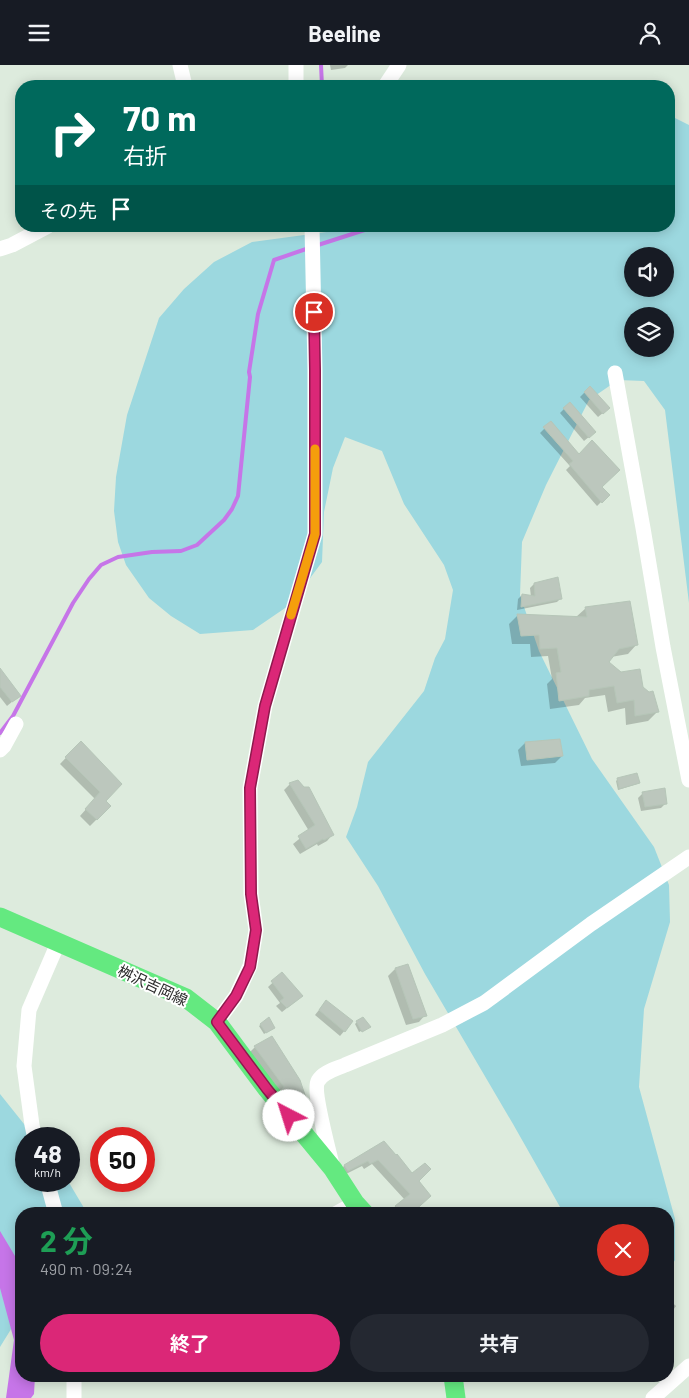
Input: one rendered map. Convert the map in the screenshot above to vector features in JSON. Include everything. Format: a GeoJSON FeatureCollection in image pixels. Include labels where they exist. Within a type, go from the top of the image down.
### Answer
{"type":"FeatureCollection","features":[{"type":"Feature","properties":{"kind":"main road","name":"桝沢吉岡線"},"geometry":{"type":"LineString","coordinates":[[0,917],[186,998],[217,1022],[267,1089],[333,1169],[359,1207]]}},
{"type":"Feature","properties":{"kind":"main road"},"geometry":{"type":"LineString","coordinates":[[453,1382],[456,1398]]}},
{"type":"Feature","properties":{"kind":"street"},"geometry":{"type":"LineString","coordinates":[[180,65],[184,80]]}},
{"type":"Feature","properties":{"kind":"street"},"geometry":{"type":"LineString","coordinates":[[296,65],[296,80]]}},
{"type":"Feature","properties":{"kind":"street"},"geometry":{"type":"LineString","coordinates":[[389,80],[399,65]]}},
{"type":"Feature","properties":{"kind":"street"},"geometry":{"type":"LineString","coordinates":[[0,249],[37,232]]}},
{"type":"Feature","properties":{"kind":"street"},"geometry":{"type":"LineString","coordinates":[[217,1022],[236,996],[250,967],[256,930],[251,894],[250,788],[265,706],[315,534],[315,370],[312,233]]}},
{"type":"Feature","properties":{"kind":"street"},"geometry":{"type":"LineString","coordinates":[[616,373],[662,647],[689,780]]}},
{"type":"Feature","properties":{"kind":"street"},"geometry":{"type":"LineString","coordinates":[[0,749],[4,746],[16,724]]}},
{"type":"Feature","properties":{"kind":"street"},"geometry":{"type":"LineString","coordinates":[[333,1169],[317,1097],[317,1083],[320,1078],[330,1071],[442,1025],[484,1003],[591,924],[689,857]]}},
{"type":"Feature","properties":{"kind":"street"},"geometry":{"type":"LineString","coordinates":[[32,1127],[24,1066],[29,1010],[58,943]]}},
{"type":"Feature","properties":{"kind":"street"},"geometry":{"type":"LineString","coordinates":[[50,1192],[54,1207]]}},
{"type":"Feature","properties":{"kind":"street"},"geometry":{"type":"LineString","coordinates":[[674,1379],[689,1366]]}},
{"type":"Feature","properties":{"kind":"street"},"geometry":{"type":"LineString","coordinates":[[74,1382],[74,1398]]}},
{"type":"Feature","properties":{"kind":"street"},"geometry":{"type":"LineString","coordinates":[[653,1398],[671,1382]]}},
{"type":"Feature","properties":{"kind":"shaded area"},"geometry":{"type":"Polygon","coordinates":[[[675,118],[689,125],[689,603],[665,410],[644,381],[618,380],[589,400],[546,485],[522,542],[520,595],[539,651],[592,759],[654,847],[669,885],[670,922],[644,1009],[639,1087],[672,1207],[560,1207],[425,974],[378,886],[346,837],[357,807],[368,762],[424,691],[435,658],[445,639],[453,590],[444,565],[404,504],[382,451],[345,437],[333,468],[324,512],[322,562],[291,604],[253,630],[200,634],[171,616],[149,598],[126,565],[118,542],[114,511],[116,477],[127,415],[159,318],[184,289],[214,262],[252,242],[326,232],[675,232],[675,118]]]}},
{"type":"Feature","properties":{"kind":"shaded area"},"geometry":{"type":"Polygon","coordinates":[[[0,1094],[26,1127],[15,1127],[15,1192],[75,1192],[83,1207],[15,1207],[15,1323],[0,1347],[0,1094]]]}},
{"type":"Feature","properties":{"kind":"shaded area"},"geometry":{"type":"Polygon","coordinates":[[[674,1215],[675,1260],[674,1262],[674,1215]]]}},
{"type":"Feature","properties":{"kind":"shaded area"},"geometry":{"type":"Polygon","coordinates":[[[0,1231],[15,1256],[15,1382],[35,1382],[34,1394],[31,1398],[6,1398],[14,1340],[0,1288],[0,1231]]]}},
{"type":"Feature","properties":{"kind":"building"},"geometry":{"type":"Polygon","coordinates":[[[590,386],[610,408],[603,414],[584,392],[590,386]]]}},
{"type":"Feature","properties":{"kind":"building"},"geometry":{"type":"Polygon","coordinates":[[[570,402],[596,432],[589,438],[563,408],[570,402]]]}},
{"type":"Feature","properties":{"kind":"building"},"geometry":{"type":"Polygon","coordinates":[[[551,421],[579,454],[592,440],[620,470],[602,487],[610,495],[602,503],[569,464],[573,461],[543,427],[551,421]]]}},
{"type":"Feature","properties":{"kind":"building"},"geometry":{"type":"Polygon","coordinates":[[[558,577],[562,599],[521,607],[522,594],[535,596],[534,583],[558,577]]]}},
{"type":"Feature","properties":{"kind":"building"},"geometry":{"type":"Polygon","coordinates":[[[630,601],[638,645],[619,649],[609,662],[621,672],[640,669],[643,687],[649,692],[653,691],[659,712],[635,716],[634,700],[617,703],[614,686],[589,690],[589,696],[559,701],[556,673],[561,672],[557,648],[540,649],[539,635],[521,636],[517,614],[587,617],[585,607],[630,601]]]}},
{"type":"Feature","properties":{"kind":"building"},"geometry":{"type":"Polygon","coordinates":[[[0,668],[21,696],[12,702],[0,687],[0,668]]]}},
{"type":"Feature","properties":{"kind":"building"},"geometry":{"type":"Polygon","coordinates":[[[560,739],[563,756],[527,760],[525,742],[560,739]]]}},
{"type":"Feature","properties":{"kind":"building"},"geometry":{"type":"Polygon","coordinates":[[[81,741],[122,784],[106,801],[111,806],[97,820],[85,809],[100,792],[65,757],[81,741]]]}},
{"type":"Feature","properties":{"kind":"building"},"geometry":{"type":"Polygon","coordinates":[[[637,773],[640,783],[619,789],[617,778],[637,773]]]}},
{"type":"Feature","properties":{"kind":"building"},"geometry":{"type":"Polygon","coordinates":[[[298,780],[304,787],[309,787],[334,835],[306,849],[298,836],[315,825],[289,783],[298,780]]]}},
{"type":"Feature","properties":{"kind":"building"},"geometry":{"type":"Polygon","coordinates":[[[665,788],[667,804],[645,807],[642,792],[665,788]]]}},
{"type":"Feature","properties":{"kind":"building"},"geometry":{"type":"Polygon","coordinates":[[[408,964],[427,1016],[413,1019],[395,968],[408,964]]]}},
{"type":"Feature","properties":{"kind":"building"},"geometry":{"type":"Polygon","coordinates":[[[282,972],[303,996],[287,1008],[280,1001],[284,998],[271,981],[282,972]]]}},
{"type":"Feature","properties":{"kind":"building"},"geometry":{"type":"Polygon","coordinates":[[[326,1000],[353,1021],[345,1032],[319,1010],[326,1000]]]}},
{"type":"Feature","properties":{"kind":"building"},"geometry":{"type":"Polygon","coordinates":[[[269,1017],[275,1028],[266,1033],[260,1024],[269,1017]]]}},
{"type":"Feature","properties":{"kind":"building"},"geometry":{"type":"Polygon","coordinates":[[[363,1017],[371,1027],[362,1032],[356,1021],[363,1017]]]}},
{"type":"Feature","properties":{"kind":"building"},"geometry":{"type":"Polygon","coordinates":[[[272,1036],[300,1080],[310,1110],[293,1092],[288,1096],[282,1089],[284,1087],[254,1046],[272,1036]]]}},
{"type":"Feature","properties":{"kind":"building"},"geometry":{"type":"Polygon","coordinates":[[[384,1141],[412,1173],[425,1163],[431,1169],[419,1181],[431,1196],[419,1207],[396,1207],[410,1194],[378,1160],[370,1164],[368,1161],[348,1171],[344,1165],[384,1141]]]}},
{"type":"Feature","properties":{"kind":"waterway"},"geometry":{"type":"LineString","coordinates":[[321,65],[322,80]]}},
{"type":"Feature","properties":{"kind":"waterway"},"geometry":{"type":"LineString","coordinates":[[315,246],[358,232]]}},
{"type":"Feature","properties":{"kind":"waterway"},"geometry":{"type":"LineString","coordinates":[[0,733],[13,716],[73,603],[101,565],[118,557],[152,552],[181,551],[197,545],[224,520],[232,509],[238,496],[249,372],[258,314],[274,260],[309,248]]}},
{"type":"Feature","properties":{"kind":"slow traffic"},"geometry":{"type":"LineString","coordinates":[[291,615],[315,534],[315,449]]}},
{"type":"Feature","properties":{"kind":"route"},"geometry":{"type":"LineString","coordinates":[[289,1116],[217,1022],[236,996],[250,967],[256,930],[251,894],[250,788],[265,706],[315,534],[314,312]]}}]}
